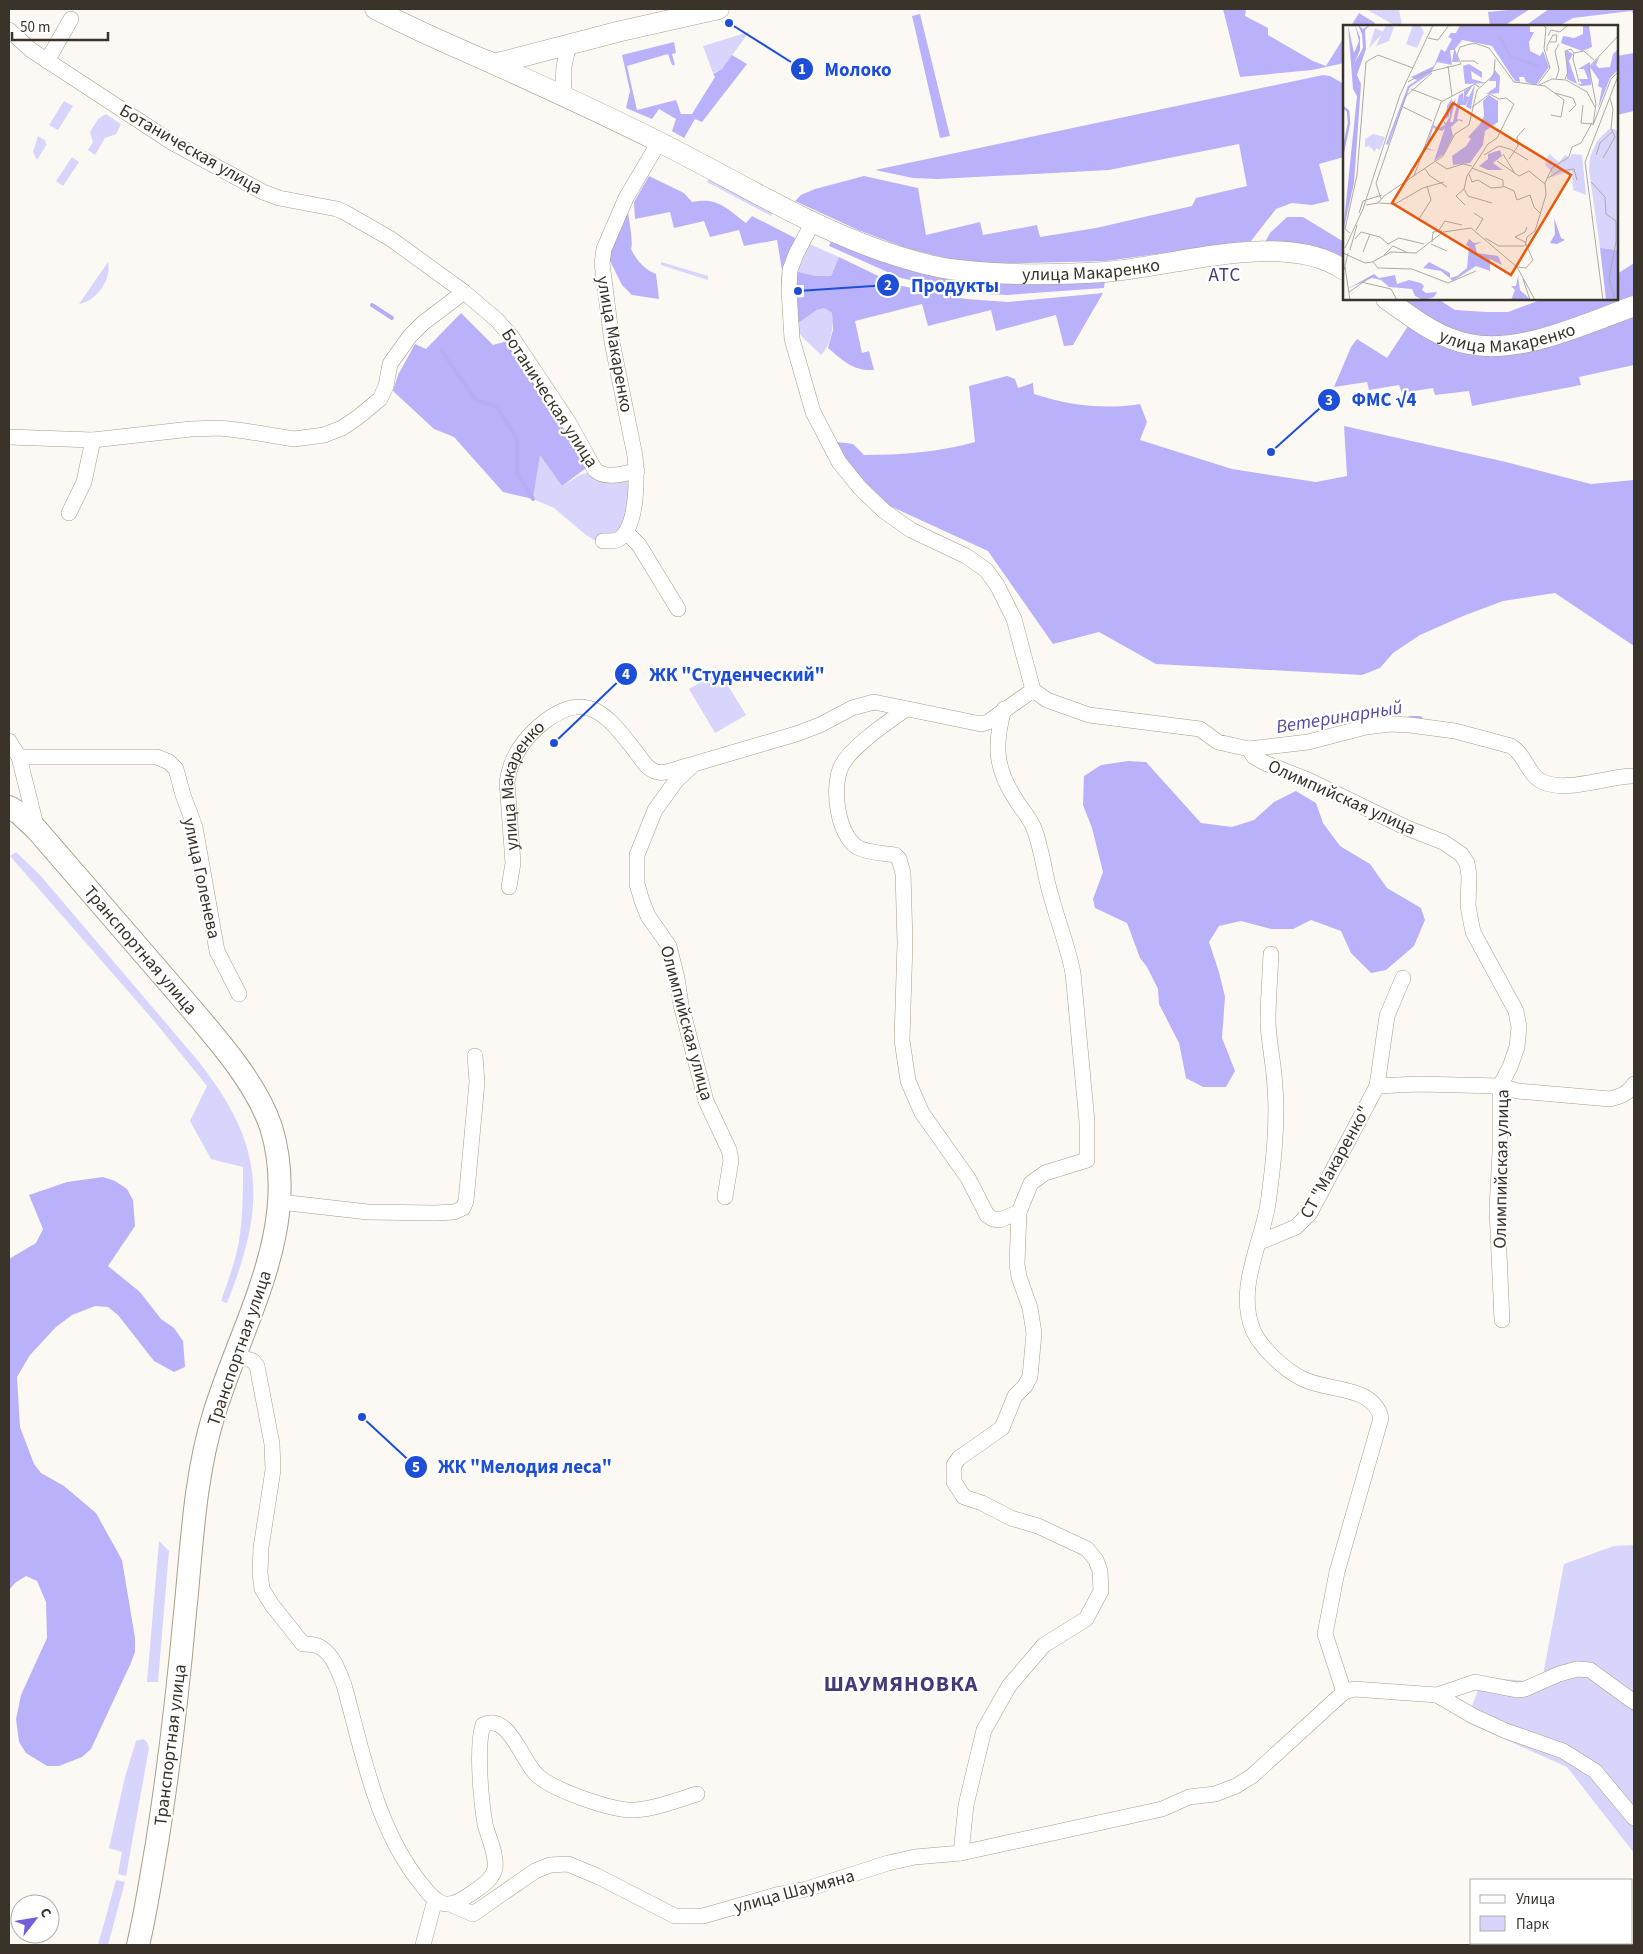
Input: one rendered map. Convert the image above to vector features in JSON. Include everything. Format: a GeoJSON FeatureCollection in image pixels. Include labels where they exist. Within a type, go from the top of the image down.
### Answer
{"type":"FeatureCollection","features":[{"type":"Feature","properties":{"kind":"main road","name":"Транспортная улица"},"geometry":{"type":"LineString","coordinates":[[9,807],[37,830],[220,1043],[261,1104],[270,1123],[281,1173],[276,1232],[269,1262],[215,1413],[198,1479],[176,1711],[151,1882],[138,1945]]}},
{"type":"Feature","properties":{"kind":"street","name":"улица Макаренко"},"geometry":{"type":"LineString","coordinates":[[375,9],[659,142],[813,222],[854,241],[946,269],[979,273],[1107,272],[1251,252],[1293,252],[1317,257],[1343,270]]}},
{"type":"Feature","properties":{"kind":"street","name":"улица Макаренко"},"geometry":{"type":"LineString","coordinates":[[398,9],[490,63]]}},
{"type":"Feature","properties":{"kind":"street"},"geometry":{"type":"LineString","coordinates":[[490,63],[494,64],[570,43],[719,9]]}},
{"type":"Feature","properties":{"kind":"street"},"geometry":{"type":"LineString","coordinates":[[48,61],[71,19]]}},
{"type":"Feature","properties":{"kind":"street","name":"Ботаническая улица"},"geometry":{"type":"LineString","coordinates":[[9,30],[48,61],[173,143],[239,181],[279,198],[336,209],[391,239],[464,292],[497,320],[511,336],[601,475],[607,476],[637,471]]}},
{"type":"Feature","properties":{"kind":"street"},"geometry":{"type":"LineString","coordinates":[[565,98],[562,79],[563,63],[570,43]]}},
{"type":"Feature","properties":{"kind":"street","name":"улица Макаренко"},"geometry":{"type":"LineString","coordinates":[[626,532],[634,507],[637,471],[612,342],[602,263],[604,248],[626,198],[659,142]]}},
{"type":"Feature","properties":{"kind":"street"},"geometry":{"type":"LineString","coordinates":[[813,222],[796,254],[790,270],[792,339],[812,412],[839,462],[860,488],[884,511],[911,530],[966,556],[986,570],[997,585],[1014,619],[1032,690]]}},
{"type":"Feature","properties":{"kind":"street"},"geometry":{"type":"LineString","coordinates":[[9,437],[93,440],[210,428],[245,431],[294,439],[324,435],[342,428],[380,398],[386,386],[390,364],[410,336],[428,319],[464,292]]}},
{"type":"Feature","properties":{"kind":"street","name":"улица Макаренко"},"geometry":{"type":"LineString","coordinates":[[1387,300],[1431,330],[1469,344],[1504,346],[1560,334],[1634,306]]}},
{"type":"Feature","properties":{"kind":"street"},"geometry":{"type":"LineString","coordinates":[[69,513],[84,482],[93,440]]}},
{"type":"Feature","properties":{"kind":"street"},"geometry":{"type":"LineString","coordinates":[[603,541],[612,542],[626,532],[639,545],[678,609]]}},
{"type":"Feature","properties":{"kind":"street","name":"Олимпийская улица"},"geometry":{"type":"LineString","coordinates":[[725,1197],[731,1160],[729,1150],[706,1100],[681,1005],[669,946],[648,916],[636,878],[638,854],[655,810],[676,781],[694,764],[796,734],[820,725],[852,708],[868,702],[981,724],[988,722],[1032,690],[1047,700],[1089,715],[1200,729],[1218,742],[1248,749],[1308,742],[1366,727],[1410,725],[1455,731],[1512,746],[1518,751],[1537,779],[1551,784],[1584,785],[1634,776]]}},
{"type":"Feature","properties":{"kind":"street","name":"улица Макаренко"},"geometry":{"type":"LineString","coordinates":[[509,887],[513,864],[507,782],[509,771],[518,748],[530,733],[548,719],[570,708],[583,707],[594,709],[606,716],[643,762],[654,772],[660,773],[694,764]]}},
{"type":"Feature","properties":{"kind":"street"},"geometry":{"type":"LineString","coordinates":[[906,709],[873,734],[842,765],[838,780],[837,802],[842,828],[850,842],[860,848],[895,855],[902,865],[905,942],[902,1040],[908,1081],[914,1099],[922,1114],[941,1137],[968,1178],[987,1215],[993,1220],[1000,1220],[1019,1212]]}},
{"type":"Feature","properties":{"kind":"street"},"geometry":{"type":"LineString","coordinates":[[961,1852],[966,1805],[984,1730],[1009,1686],[1044,1644],[1086,1619],[1101,1592],[1100,1571],[1096,1560],[1087,1549],[1038,1526],[1010,1518],[982,1503],[964,1497],[954,1482],[954,1465],[959,1458],[1002,1428],[1015,1396],[1025,1386],[1030,1377],[1034,1333],[1030,1308],[1019,1277],[1017,1264],[1019,1212],[1031,1183],[1046,1173],[1086,1160],[1087,1122],[1076,997],[1068,951],[1051,897],[1032,825],[1012,795],[999,767],[997,756],[999,726],[1004,709]]}},
{"type":"Feature","properties":{"kind":"street","name":"Транспортная улица"},"geometry":{"type":"LineString","coordinates":[[9,741],[19,757],[37,830]]}},
{"type":"Feature","properties":{"kind":"street","name":"Олимпийская улица"},"geometry":{"type":"LineString","coordinates":[[1248,749],[1254,757],[1265,764],[1308,780],[1391,820],[1444,842],[1461,854],[1468,864],[1470,876],[1468,906],[1473,932],[1516,1011],[1519,1027],[1517,1047],[1510,1067],[1500,1086],[1500,1152],[1497,1209],[1502,1320]]}},
{"type":"Feature","properties":{"kind":"street","name":"улица Голенева"},"geometry":{"type":"LineString","coordinates":[[19,757],[157,757],[169,762],[176,769],[195,827],[217,951],[239,994]]}},
{"type":"Feature","properties":{"kind":"street"},"geometry":{"type":"LineString","coordinates":[[1271,954],[1268,1023],[1275,1088],[1274,1136],[1268,1204],[1260,1242],[1250,1270],[1247,1302],[1253,1331],[1270,1355],[1301,1379],[1363,1396],[1373,1401],[1379,1410],[1381,1418],[1337,1572],[1325,1634],[1344,1692],[1354,1689],[1437,1695],[1475,1682],[1517,1690],[1525,1689],[1559,1674],[1578,1669],[1590,1670],[1634,1702]]}},
{"type":"Feature","properties":{"kind":"street"},"geometry":{"type":"LineString","coordinates":[[1404,978],[1387,1016],[1377,1086],[1418,1084],[1500,1086],[1518,1091],[1610,1099],[1622,1096],[1634,1084]]}},
{"type":"Feature","properties":{"kind":"street"},"geometry":{"type":"LineString","coordinates":[[280,1202],[368,1212],[435,1213],[454,1212],[463,1208],[466,1201],[477,1082],[475,1056]]}},
{"type":"Feature","properties":{"kind":"street","name":"СТ \"Макаренко\""},"geometry":{"type":"LineString","coordinates":[[1260,1242],[1296,1227],[1310,1213],[1377,1086]]}},
{"type":"Feature","properties":{"kind":"street"},"geometry":{"type":"LineString","coordinates":[[235,1355],[253,1361],[259,1371],[272,1444],[273,1470],[260,1548],[262,1590],[303,1644],[319,1646],[329,1655],[338,1669],[374,1790],[391,1837],[413,1875],[443,1902],[458,1902],[493,1875],[495,1867],[485,1823],[481,1773],[480,1734],[483,1726],[489,1722],[509,1732],[536,1775],[556,1787],[610,1807],[633,1810],[697,1794]]}},
{"type":"Feature","properties":{"kind":"street","name":"улица Шаумяна"},"geometry":{"type":"LineString","coordinates":[[443,1902],[473,1914],[535,1871],[550,1865],[568,1864],[597,1876],[675,1916],[703,1916],[807,1889],[888,1863],[915,1857],[961,1852],[1162,1809],[1189,1797],[1215,1794],[1236,1786],[1252,1776],[1344,1692]]}},
{"type":"Feature","properties":{"kind":"street"},"geometry":{"type":"LineString","coordinates":[[1437,1695],[1473,1716],[1506,1731],[1563,1751],[1595,1771],[1634,1818]]}},
{"type":"Feature","properties":{"kind":"street"},"geometry":{"type":"LineString","coordinates":[[423,1945],[443,1902]]}},
{"type":"Feature","properties":{"kind":"green space"},"geometry":{"type":"Polygon","coordinates":[[[1366,9],[1399,9],[1402,25],[1394,25],[1366,9]]]}},
{"type":"Feature","properties":{"kind":"green space"},"geometry":{"type":"Polygon","coordinates":[[[749,32],[722,69],[713,73],[703,46],[749,32]]]}},
{"type":"Feature","properties":{"kind":"green space"},"geometry":{"type":"Polygon","coordinates":[[[64,101],[73,106],[58,130],[49,125],[64,101]]]}},
{"type":"Feature","properties":{"kind":"green space"},"geometry":{"type":"Polygon","coordinates":[[[106,114],[121,124],[116,134],[105,138],[95,155],[88,150],[93,142],[90,132],[98,119],[106,114]]]}},
{"type":"Feature","properties":{"kind":"green space"},"geometry":{"type":"Polygon","coordinates":[[[38,136],[46,141],[45,143],[47,144],[37,160],[33,152],[38,136]]]}},
{"type":"Feature","properties":{"kind":"green space"},"geometry":{"type":"Polygon","coordinates":[[[72,157],[79,162],[63,186],[56,181],[72,157]]]}},
{"type":"Feature","properties":{"kind":"green space"},"geometry":{"type":"Polygon","coordinates":[[[712,175],[774,210],[771,216],[707,182],[712,175]]]}},
{"type":"Feature","properties":{"kind":"green space"},"geometry":{"type":"Polygon","coordinates":[[[807,243],[839,257],[831,276],[816,276],[795,271],[807,243]]]}},
{"type":"Feature","properties":{"kind":"green space"},"geometry":{"type":"Polygon","coordinates":[[[108,262],[108,276],[101,289],[91,299],[79,304],[108,262]]]}},
{"type":"Feature","properties":{"kind":"green space"},"geometry":{"type":"Polygon","coordinates":[[[661,262],[708,276],[708,280],[661,265],[661,262]]]}},
{"type":"Feature","properties":{"kind":"green space"},"geometry":{"type":"Polygon","coordinates":[[[824,308],[832,313],[832,325],[830,341],[821,355],[803,338],[794,326],[817,310],[824,308]]]}},
{"type":"Feature","properties":{"kind":"green space"},"geometry":{"type":"Polygon","coordinates":[[[540,454],[562,486],[580,475],[595,470],[637,471],[626,532],[603,541],[594,540],[554,508],[533,499],[540,454]]]}},
{"type":"Feature","properties":{"kind":"green space"},"geometry":{"type":"Polygon","coordinates":[[[719,671],[746,715],[715,733],[689,689],[719,671]]]}},
{"type":"Feature","properties":{"kind":"green space"},"geometry":{"type":"Polygon","coordinates":[[[16,852],[40,875],[199,1062],[221,1093],[237,1122],[248,1150],[253,1178],[253,1206],[240,1268],[227,1303],[221,1301],[239,1243],[243,1167],[211,1159],[190,1121],[207,1086],[155,1022],[10,856],[16,852]]]}},
{"type":"Feature","properties":{"kind":"green space"},"geometry":{"type":"Polygon","coordinates":[[[159,1541],[169,1551],[158,1682],[147,1682],[159,1541]]]}},
{"type":"Feature","properties":{"kind":"green space"},"geometry":{"type":"Polygon","coordinates":[[[1634,1545],[1634,1853],[1567,1767],[1466,1722],[1483,1677],[1526,1681],[1543,1675],[1564,1564],[1614,1546],[1634,1545]]]}},
{"type":"Feature","properties":{"kind":"green space"},"geometry":{"type":"Polygon","coordinates":[[[143,1739],[147,1742],[149,1748],[126,1876],[118,1874],[122,1852],[109,1848],[125,1777],[136,1741],[143,1739]]]}},
{"type":"Feature","properties":{"kind":"green space"},"geometry":{"type":"Polygon","coordinates":[[[116,1880],[125,1882],[108,1945],[98,1945],[116,1880]]]}},
{"type":"Feature","properties":{"kind":"shaded area"},"geometry":{"type":"Polygon","coordinates":[[[1223,9],[1246,9],[1245,16],[1268,28],[1268,35],[1313,61],[1326,66],[1343,39],[1343,63],[1312,70],[1240,77],[1223,9]]]}},
{"type":"Feature","properties":{"kind":"shaded area"},"geometry":{"type":"Polygon","coordinates":[[[1530,9],[1506,25],[1490,25],[1488,12],[1530,9]]]}},
{"type":"Feature","properties":{"kind":"shaded area"},"geometry":{"type":"Polygon","coordinates":[[[1549,9],[1634,9],[1634,14],[1631,11],[1573,18],[1561,25],[1526,25],[1549,9]]]}},
{"type":"Feature","properties":{"kind":"shaded area"},"geometry":{"type":"Polygon","coordinates":[[[1359,13],[1375,23],[1374,25],[1352,25],[1359,13]]]}},
{"type":"Feature","properties":{"kind":"shaded area"},"geometry":{"type":"Polygon","coordinates":[[[920,14],[950,136],[940,138],[912,16],[920,14]]]}},
{"type":"Feature","properties":{"kind":"shaded area"},"geometry":{"type":"Polygon","coordinates":[[[674,42],[676,53],[672,54],[675,65],[672,65],[668,54],[627,66],[637,110],[676,100],[681,114],[692,114],[715,77],[713,74],[722,69],[732,55],[747,64],[702,122],[695,119],[684,138],[672,131],[676,119],[659,109],[652,119],[626,108],[630,91],[622,55],[674,42]]]}},
{"type":"Feature","properties":{"kind":"shaded area"},"geometry":{"type":"Polygon","coordinates":[[[1634,53],[1634,111],[1618,115],[1618,56],[1634,53]]]}},
{"type":"Feature","properties":{"kind":"shaded area"},"geometry":{"type":"Polygon","coordinates":[[[1323,75],[1330,76],[1343,83],[1343,157],[1319,164],[1329,201],[1312,205],[1292,203],[1276,209],[1251,241],[1106,261],[980,264],[949,259],[906,248],[858,230],[795,201],[801,195],[815,189],[864,176],[918,188],[926,235],[980,222],[983,235],[1037,225],[1040,237],[1096,228],[1192,206],[1196,198],[1247,186],[1239,144],[1109,170],[938,179],[913,178],[875,170],[1323,75]]]}},
{"type":"Feature","properties":{"kind":"shaded area"},"geometry":{"type":"Polygon","coordinates":[[[649,176],[684,193],[692,202],[715,202],[727,208],[746,223],[752,216],[797,239],[785,287],[781,286],[782,270],[777,240],[744,246],[739,230],[710,237],[704,221],[674,228],[670,212],[635,219],[634,202],[649,176]]]}},
{"type":"Feature","properties":{"kind":"shaded area"},"geometry":{"type":"Polygon","coordinates":[[[626,198],[631,233],[631,249],[641,264],[656,274],[659,299],[632,295],[622,285],[604,249],[626,198]]]}},
{"type":"Feature","properties":{"kind":"shaded area"},"geometry":{"type":"Polygon","coordinates":[[[1287,217],[1303,217],[1343,241],[1343,262],[1264,244],[1270,233],[1287,217]]]}},
{"type":"Feature","properties":{"kind":"shaded area"},"geometry":{"type":"Polygon","coordinates":[[[833,236],[887,259],[1105,280],[1104,288],[1007,295],[967,293],[901,278],[829,246],[833,236]]]}},
{"type":"Feature","properties":{"kind":"shaded area"},"geometry":{"type":"Polygon","coordinates":[[[839,257],[897,285],[966,299],[1008,302],[1103,293],[1073,345],[1064,346],[1056,315],[996,331],[991,310],[928,326],[922,304],[855,321],[862,353],[869,351],[874,370],[866,370],[854,367],[828,348],[833,330],[832,313],[824,308],[817,310],[794,326],[794,298],[804,297],[804,285],[794,285],[795,271],[816,276],[831,276],[839,257]]]}},
{"type":"Feature","properties":{"kind":"shaded area"},"geometry":{"type":"Polygon","coordinates":[[[1634,263],[1634,299],[1552,329],[1508,338],[1487,338],[1459,332],[1433,320],[1403,300],[1440,300],[1455,310],[1508,312],[1540,300],[1618,300],[1618,273],[1634,263]]]}},
{"type":"Feature","properties":{"kind":"shaded area"},"geometry":{"type":"Polygon","coordinates":[[[461,313],[493,345],[504,342],[511,336],[593,463],[562,486],[540,455],[533,499],[503,492],[454,437],[434,429],[393,391],[398,375],[415,344],[426,349],[461,313]]]}},
{"type":"Feature","properties":{"kind":"shaded area"},"geometry":{"type":"Polygon","coordinates":[[[1634,314],[1634,365],[1579,377],[1581,385],[1472,406],[1469,391],[1435,395],[1433,388],[1402,393],[1399,385],[1369,390],[1367,382],[1334,387],[1351,347],[1357,339],[1387,358],[1410,323],[1471,352],[1634,314]]]}},
{"type":"Feature","properties":{"kind":"shaded area"},"geometry":{"type":"Polygon","coordinates":[[[1007,376],[1015,379],[1018,388],[1033,383],[1034,394],[1060,401],[1113,407],[1140,404],[1147,422],[1140,440],[1232,469],[1316,482],[1347,476],[1344,426],[1506,462],[1591,484],[1634,480],[1634,646],[1555,593],[1503,601],[1463,616],[1420,635],[1393,653],[1380,668],[1362,675],[1156,664],[1099,632],[1053,644],[988,551],[890,506],[867,484],[830,441],[853,444],[864,455],[920,452],[975,442],[969,386],[1007,376]]]}},
{"type":"Feature","properties":{"kind":"shaded area"},"geometry":{"type":"Polygon","coordinates":[[[1128,761],[1146,762],[1201,823],[1232,827],[1254,820],[1274,802],[1296,791],[1316,803],[1323,823],[1340,846],[1370,864],[1387,888],[1421,908],[1425,920],[1414,946],[1386,970],[1371,973],[1351,953],[1341,931],[1311,920],[1293,929],[1271,929],[1241,921],[1219,926],[1209,942],[1225,997],[1222,1038],[1235,1071],[1226,1087],[1203,1087],[1186,1078],[1179,1043],[1159,1004],[1158,989],[1147,967],[1140,958],[1127,923],[1095,908],[1093,899],[1103,872],[1092,828],[1083,805],[1084,776],[1101,765],[1128,761]]]}},
{"type":"Feature","properties":{"kind":"shaded area"},"geometry":{"type":"Polygon","coordinates":[[[103,1177],[115,1181],[127,1189],[133,1200],[135,1226],[108,1266],[140,1292],[161,1319],[174,1328],[183,1341],[185,1367],[174,1372],[154,1361],[118,1315],[108,1307],[95,1306],[72,1315],[56,1327],[30,1355],[17,1377],[20,1427],[34,1464],[41,1473],[64,1486],[96,1513],[122,1560],[135,1638],[135,1652],[130,1665],[91,1749],[82,1757],[59,1766],[47,1766],[26,1753],[19,1742],[16,1719],[21,1695],[47,1638],[46,1602],[37,1581],[26,1576],[15,1583],[9,1590],[9,1259],[36,1243],[43,1229],[29,1195],[67,1182],[103,1177]]]}},
{"type":"Feature","properties":{"kind":"waterway"},"geometry":{"type":"LineString","coordinates":[[372,305],[392,318]]}},
{"type":"Feature","properties":{"kind":"waterway","name":"Ветеринарный"},"geometry":{"type":"LineString","coordinates":[[441,350],[475,399],[497,407],[517,439],[517,473],[533,499]]}},
{"type":"Feature","properties":{"kind":"waterway","name":"Ветеринарный"},"geometry":{"type":"LineString","coordinates":[[1410,718],[1420,718]]}},
{"type":"Feature","properties":{"kind":"place","name":"Молоко"},"geometry":{"type":"Point","coordinates":[729,23]}},
{"type":"Feature","properties":{"kind":"place","name":"Продукты"},"geometry":{"type":"Point","coordinates":[798,291]}},
{"type":"Feature","properties":{"kind":"place","name":"ФМС √4"},"geometry":{"type":"Point","coordinates":[1271,452]}},
{"type":"Feature","properties":{"kind":"place","name":"ЖК \"Студенческий\""},"geometry":{"type":"Point","coordinates":[554,743]}},
{"type":"Feature","properties":{"kind":"place","name":"ЖК \"Мелодия леса\""},"geometry":{"type":"Point","coordinates":[362,1417]}},
{"type":"Feature","properties":{"kind":"district","name":"АТС"},"geometry":{"type":"Point","coordinates":[1225,274]}},
{"type":"Feature","properties":{"kind":"district","name":"ШАУМЯНОВКА"},"geometry":{"type":"Point","coordinates":[901,1683]}}]}
